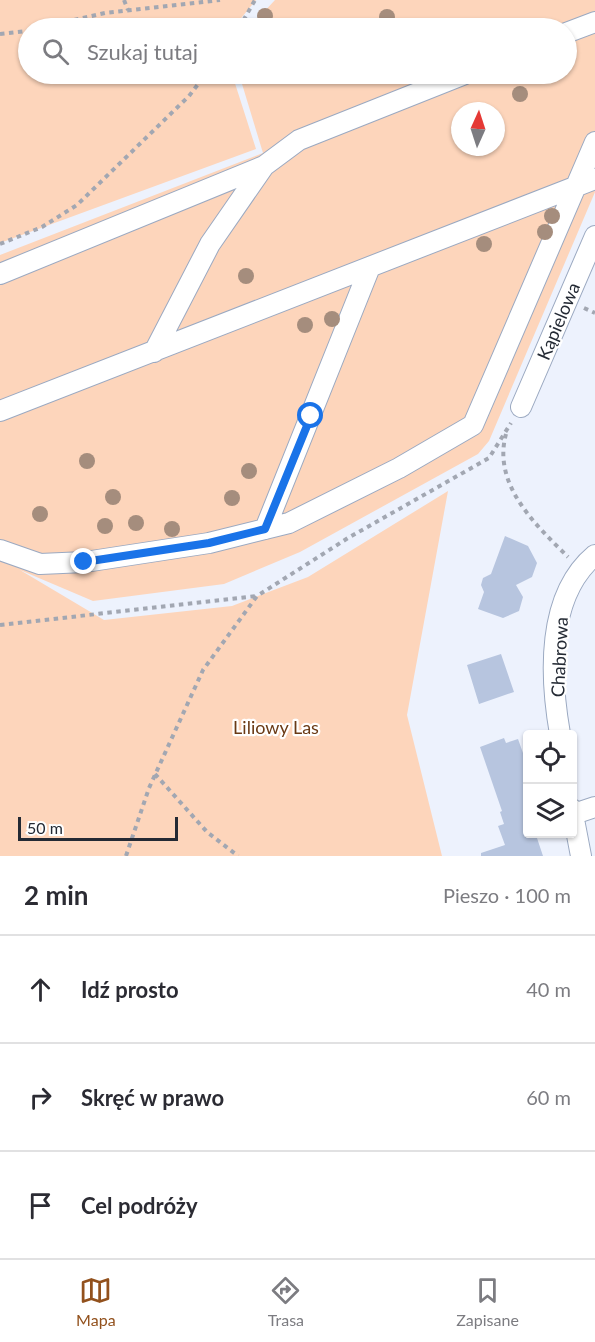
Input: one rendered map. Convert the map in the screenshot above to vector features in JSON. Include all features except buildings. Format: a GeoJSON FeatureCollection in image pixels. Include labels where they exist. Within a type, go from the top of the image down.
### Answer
{"type":"FeatureCollection","features":[{"type":"Feature","properties":{"kind":"street"},"geometry":{"type":"LineString","coordinates":[[577,29],[595,22]]}},
{"type":"Feature","properties":{"kind":"street"},"geometry":{"type":"LineString","coordinates":[[0,274],[264,166],[299,140],[440,84]]}},
{"type":"Feature","properties":{"kind":"street"},"geometry":{"type":"LineString","coordinates":[[0,550],[40,564],[84,562],[209,543],[265,529],[299,518],[399,468],[473,425],[595,142]]}},
{"type":"Feature","properties":{"kind":"street"},"geometry":{"type":"LineString","coordinates":[[154,352],[210,244],[264,166]]}},
{"type":"Feature","properties":{"kind":"street"},"geometry":{"type":"LineString","coordinates":[[0,411],[595,179]]}},
{"type":"Feature","properties":{"kind":"street","name":"Kąpielowa"},"geometry":{"type":"LineString","coordinates":[[521,407],[595,236]]}},
{"type":"Feature","properties":{"kind":"street"},"geometry":{"type":"LineString","coordinates":[[265,529],[370,267]]}},
{"type":"Feature","properties":{"kind":"street","name":"Chabrowa"},"geometry":{"type":"LineString","coordinates":[[559,730],[554,681],[555,648],[562,605],[579,569],[595,555]]}},
{"type":"Feature","properties":{"kind":"street"},"geometry":{"type":"LineString","coordinates":[[577,810],[595,807]]}},
{"type":"Feature","properties":{"kind":"street"},"geometry":{"type":"LineString","coordinates":[[577,834],[581,856]]}},
{"type":"Feature","properties":{"kind":"path"},"geometry":{"type":"LineString","coordinates":[[124,0],[128,10]]}},
{"type":"Feature","properties":{"kind":"path"},"geometry":{"type":"LineString","coordinates":[[88,18],[128,10],[220,0]]}},
{"type":"Feature","properties":{"kind":"path"},"geometry":{"type":"LineString","coordinates":[[246,18],[255,0]]}},
{"type":"Feature","properties":{"kind":"path"},"geometry":{"type":"LineString","coordinates":[[0,34],[18,32]]}},
{"type":"Feature","properties":{"kind":"path"},"geometry":{"type":"LineString","coordinates":[[0,244],[42,227],[77,205],[189,96],[198,84]]}},
{"type":"Feature","properties":{"kind":"path"},"geometry":{"type":"LineString","coordinates":[[521,407],[505,436],[503,458],[512,490],[528,517],[579,569]]}},
{"type":"Feature","properties":{"kind":"path"},"geometry":{"type":"LineString","coordinates":[[126,856],[155,774],[204,670],[257,596],[348,538],[489,458],[521,407]]}},
{"type":"Feature","properties":{"kind":"path"},"geometry":{"type":"LineString","coordinates":[[0,625],[257,596]]}},
{"type":"Feature","properties":{"kind":"path"},"geometry":{"type":"LineString","coordinates":[[155,774],[207,832],[238,856]]}},
{"type":"Feature","properties":{"kind":"green space"},"geometry":{"type":"Polygon","coordinates":[[[0,0],[256,0],[241,18],[18,18],[18,84],[235,84],[256,149],[0,243],[0,0]]]}},
{"type":"Feature","properties":{"kind":"green space","name":"Liliowy Las"},"geometry":{"type":"Polygon","coordinates":[[[275,0],[595,0],[595,161],[587,168],[595,192],[489,441],[478,454],[300,552],[224,584],[93,601],[20,570],[104,620],[232,606],[308,577],[448,491],[407,715],[442,856],[0,856],[0,255],[263,153],[242,84],[577,84],[577,18],[258,18],[275,0]]]}},
{"type":"Feature","properties":{"kind":"route"},"geometry":{"type":"LineString","coordinates":[[84,562],[209,543],[265,529],[311,416]]}}]}
